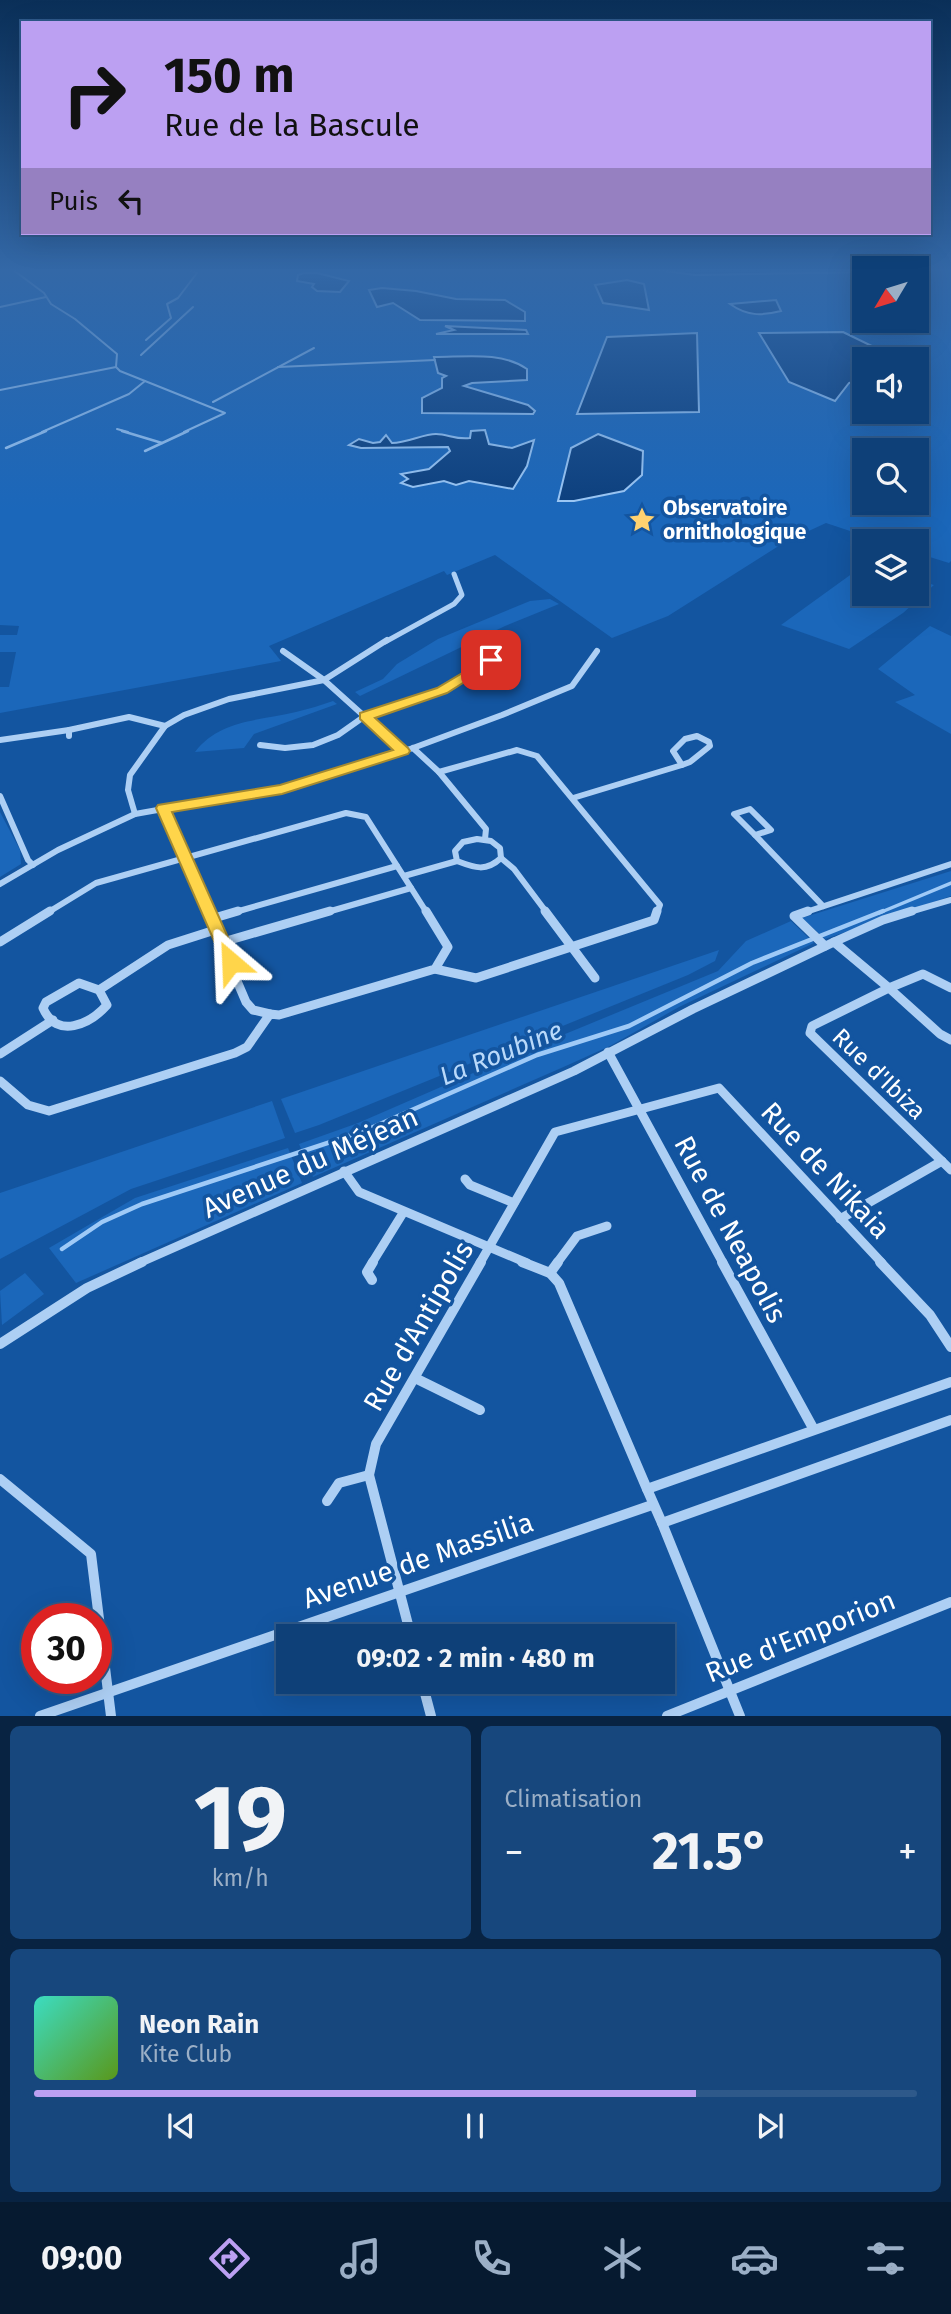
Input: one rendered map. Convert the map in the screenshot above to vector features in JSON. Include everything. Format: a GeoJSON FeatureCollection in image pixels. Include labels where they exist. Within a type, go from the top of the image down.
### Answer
{"type":"FeatureCollection","features":[{"type":"Feature","properties":{"kind":"street"},"geometry":{"type":"LineString","coordinates":[[135,814],[128,790],[130,775],[165,726],[219,702],[324,680],[400,633],[454,604],[462,595],[454,574]]}},
{"type":"Feature","properties":{"kind":"street"},"geometry":{"type":"LineString","coordinates":[[260,745],[285,748],[313,745],[338,734],[365,716],[442,691],[465,679],[512,645]]}},
{"type":"Feature","properties":{"kind":"street"},"geometry":{"type":"LineString","coordinates":[[283,651],[324,680],[403,751]]}},
{"type":"Feature","properties":{"kind":"street"},"geometry":{"type":"LineString","coordinates":[[0,884],[135,814],[282,789],[413,748],[572,686],[597,651]]}},
{"type":"Feature","properties":{"kind":"street"},"geometry":{"type":"LineString","coordinates":[[0,740],[69,733],[129,717],[165,726]]}},
{"type":"Feature","properties":{"kind":"street"},"geometry":{"type":"LineString","coordinates":[[573,798],[682,765],[701,755],[710,746],[709,742],[697,736],[685,740],[673,751],[682,765]]}},
{"type":"Feature","properties":{"kind":"street"},"geometry":{"type":"LineString","coordinates":[[413,748],[439,772],[486,829],[485,839]]}},
{"type":"Feature","properties":{"kind":"street"},"geometry":{"type":"LineString","coordinates":[[163,808],[215,930],[223,942],[246,1002],[253,1010],[270,1014],[279,1015],[435,969],[476,978],[654,920],[660,905],[537,755],[517,750],[439,772]]}},
{"type":"Feature","properties":{"kind":"street"},"geometry":{"type":"LineString","coordinates":[[0,796],[28,860],[33,865]]}},
{"type":"Feature","properties":{"kind":"street"},"geometry":{"type":"LineString","coordinates":[[755,835],[771,830],[750,809],[734,814],[823,906]]}},
{"type":"Feature","properties":{"kind":"street"},"geometry":{"type":"LineString","coordinates":[[0,942],[96,883],[346,813],[366,817],[448,947],[435,969]]}},
{"type":"Feature","properties":{"kind":"street"},"geometry":{"type":"LineString","coordinates":[[457,860],[455,851],[458,846],[470,840],[485,839],[500,848],[501,858],[514,869],[595,978]]}},
{"type":"Feature","properties":{"kind":"street"},"geometry":{"type":"LineString","coordinates":[[404,876],[457,860],[477,869],[492,866],[501,858]]}},
{"type":"Feature","properties":{"kind":"street"},"geometry":{"type":"LineString","coordinates":[[951,864],[823,906],[797,919],[890,988],[940,1034],[951,1040]]}},
{"type":"Feature","properties":{"kind":"street"},"geometry":{"type":"LineString","coordinates":[[211,919],[397,866]]}},
{"type":"Feature","properties":{"kind":"street"},"geometry":{"type":"LineString","coordinates":[[223,942],[411,888]]}},
{"type":"Feature","properties":{"kind":"street","name":"Avenue du Méjean"},"geometry":{"type":"LineString","coordinates":[[0,1343],[87,1288],[344,1171],[574,1071],[693,1009],[883,920],[951,900]]}},
{"type":"Feature","properties":{"kind":"street"},"geometry":{"type":"LineString","coordinates":[[99,990],[168,945],[215,930]]}},
{"type":"Feature","properties":{"kind":"street"},"geometry":{"type":"LineString","coordinates":[[890,988],[923,974],[951,988]]}},
{"type":"Feature","properties":{"kind":"street"},"geometry":{"type":"LineString","coordinates":[[79,983],[99,990],[107,1005],[71,1030],[63,1028],[53,1020],[45,1014],[43,1008],[46,1002],[79,983]]}},
{"type":"Feature","properties":{"kind":"street","name":"Rue d'Ibiza"},"geometry":{"type":"LineString","coordinates":[[890,988],[812,1026],[810,1034],[951,1170]]}},
{"type":"Feature","properties":{"kind":"street"},"geometry":{"type":"LineString","coordinates":[[0,1081],[30,1108],[49,1111],[235,1053],[247,1046],[270,1014]]}},
{"type":"Feature","properties":{"kind":"street"},"geometry":{"type":"LineString","coordinates":[[0,1054],[53,1020]]}},
{"type":"Feature","properties":{"kind":"street","name":"Rue de Neapolis"},"geometry":{"type":"LineString","coordinates":[[608,1052],[813,1428]]}},
{"type":"Feature","properties":{"kind":"street","name":"Rue de Nikaia"},"geometry":{"type":"LineString","coordinates":[[640,1109],[719,1088],[930,1315],[951,1347]]}},
{"type":"Feature","properties":{"kind":"street","name":"Rue d'Antipolis"},"geometry":{"type":"LineString","coordinates":[[408,1624],[369,1475],[376,1444],[555,1132],[640,1109]]}},
{"type":"Feature","properties":{"kind":"street"},"geometry":{"type":"LineString","coordinates":[[840,1219],[942,1161]]}},
{"type":"Feature","properties":{"kind":"street"},"geometry":{"type":"LineString","coordinates":[[344,1171],[359,1192],[403,1213],[550,1273],[559,1283],[662,1523],[740,1716]]}},
{"type":"Feature","properties":{"kind":"street"},"geometry":{"type":"LineString","coordinates":[[465,1179],[470,1185],[514,1203]]}},
{"type":"Feature","properties":{"kind":"street"},"geometry":{"type":"LineString","coordinates":[[372,1280],[367,1272],[403,1213]]}},
{"type":"Feature","properties":{"kind":"street"},"geometry":{"type":"LineString","coordinates":[[550,1273],[577,1236],[607,1226]]}},
{"type":"Feature","properties":{"kind":"street"},"geometry":{"type":"LineString","coordinates":[[415,1378],[480,1410]]}},
{"type":"Feature","properties":{"kind":"street"},"geometry":{"type":"LineString","coordinates":[[647,1489],[813,1428],[951,1382]]}},
{"type":"Feature","properties":{"kind":"street"},"geometry":{"type":"LineString","coordinates":[[662,1523],[951,1420]]}},
{"type":"Feature","properties":{"kind":"street"},"geometry":{"type":"LineString","coordinates":[[327,1501],[339,1483],[369,1475]]}},
{"type":"Feature","properties":{"kind":"street"},"geometry":{"type":"LineString","coordinates":[[0,1479],[91,1554],[97,1603]]}},
{"type":"Feature","properties":{"kind":"street","name":"Avenue de Massilia"},"geometry":{"type":"LineString","coordinates":[[112,1692],[652,1505]]}},
{"type":"Feature","properties":{"kind":"street","name":"Rue d'Emporion"},"geometry":{"type":"LineString","coordinates":[[667,1716],[951,1602]]}},
{"type":"Feature","properties":{"kind":"street","name":"Avenue de Massilia"},"geometry":{"type":"LineString","coordinates":[[40,1716],[106,1694]]}},
{"type":"Feature","properties":{"kind":"street"},"geometry":{"type":"LineString","coordinates":[[109,1694],[111,1716]]}},
{"type":"Feature","properties":{"kind":"street"},"geometry":{"type":"LineString","coordinates":[[425,1694],[431,1716]]}},
{"type":"Feature","properties":{"kind":"shaded area"},"geometry":{"type":"Polygon","coordinates":[[[0,349],[852,349],[852,424],[929,424],[929,349],[951,349],[949,563],[929,557],[929,529],[852,529],[852,532],[826,523],[785,542],[668,616],[612,638],[495,555],[447,575],[444,571],[269,646],[281,661],[0,713],[0,687],[9,687],[16,652],[0,652],[0,635],[17,635],[19,626],[0,625],[0,349]]]}},
{"type":"Feature","properties":{"kind":"shaded area"},"geometry":{"type":"Polygon","coordinates":[[[602,349],[697,349],[699,412],[577,414],[602,349]]]}},
{"type":"Feature","properties":{"kind":"shaded area"},"geometry":{"type":"Polygon","coordinates":[[[769,349],[852,349],[852,382],[835,401],[789,382],[769,349]]]}},
{"type":"Feature","properties":{"kind":"shaded area"},"geometry":{"type":"Polygon","coordinates":[[[482,356],[517,363],[527,369],[527,380],[472,383],[464,386],[528,405],[535,411],[533,414],[422,413],[422,398],[442,388],[442,378],[446,376],[438,373],[434,357],[482,356]]]}},
{"type":"Feature","properties":{"kind":"shaded area"},"geometry":{"type":"Polygon","coordinates":[[[485,430],[489,444],[512,448],[534,440],[527,466],[513,489],[469,481],[456,485],[444,481],[413,487],[401,483],[408,479],[401,474],[429,469],[450,451],[448,447],[361,448],[349,445],[359,439],[380,442],[386,435],[392,443],[436,434],[470,438],[471,431],[485,430]]]}},
{"type":"Feature","properties":{"kind":"shaded area"},"geometry":{"type":"Polygon","coordinates":[[[598,434],[643,451],[642,475],[624,491],[574,501],[558,501],[571,448],[598,434]]]}},
{"type":"Feature","properties":{"kind":"shaded area"},"geometry":{"type":"Polygon","coordinates":[[[852,574],[852,606],[911,606],[849,649],[781,625],[852,574]]]}},
{"type":"Feature","properties":{"kind":"shaded area"},"geometry":{"type":"Polygon","coordinates":[[[550,599],[559,604],[505,626],[360,696],[355,692],[383,679],[397,664],[438,639],[530,601],[550,599]]]}},
{"type":"Feature","properties":{"kind":"shaded area"},"geometry":{"type":"Polygon","coordinates":[[[930,626],[951,636],[951,734],[895,702],[915,695],[878,669],[930,626]]]}},
{"type":"Feature","properties":{"kind":"shaded area"},"geometry":{"type":"Polygon","coordinates":[[[333,701],[337,704],[254,734],[244,748],[195,752],[205,741],[228,727],[333,701]]]}},
{"type":"Feature","properties":{"kind":"shaded area"},"geometry":{"type":"Polygon","coordinates":[[[0,812],[20,850],[21,864],[0,877],[0,812]]]}},
{"type":"Feature","properties":{"kind":"shaded area"},"geometry":{"type":"Polygon","coordinates":[[[951,871],[951,896],[825,939],[802,918],[951,871]]]}},
{"type":"Feature","properties":{"kind":"shaded area"},"geometry":{"type":"Polygon","coordinates":[[[791,921],[814,943],[679,1007],[610,1046],[313,1177],[299,1144],[358,1123],[718,971],[746,941],[791,921]]]}},
{"type":"Feature","properties":{"kind":"shaded area"},"geometry":{"type":"Polygon","coordinates":[[[719,950],[715,961],[688,975],[319,1125],[295,1133],[281,1099],[719,950]]]}},
{"type":"Feature","properties":{"kind":"shaded area"},"geometry":{"type":"Polygon","coordinates":[[[272,1101],[285,1138],[131,1189],[0,1259],[0,1193],[272,1101]]]}},
{"type":"Feature","properties":{"kind":"shaded area"},"geometry":{"type":"Polygon","coordinates":[[[288,1148],[302,1183],[76,1283],[49,1248],[135,1198],[288,1148]]]}},
{"type":"Feature","properties":{"kind":"shaded area"},"geometry":{"type":"Polygon","coordinates":[[[25,1273],[44,1294],[2,1325],[0,1291],[25,1273]]]}},
{"type":"Feature","properties":{"kind":"waterway"},"geometry":{"type":"LineString","coordinates":[[111,349],[117,354],[116,367]]}},
{"type":"Feature","properties":{"kind":"waterway"},"geometry":{"type":"LineString","coordinates":[[141,355],[147,349]]}},
{"type":"Feature","properties":{"kind":"waterway"},"geometry":{"type":"LineString","coordinates":[[279,367],[312,349]]}},
{"type":"Feature","properties":{"kind":"waterway"},"geometry":{"type":"LineString","coordinates":[[279,367],[435,360]]}},
{"type":"Feature","properties":{"kind":"waterway"},"geometry":{"type":"LineString","coordinates":[[0,390],[116,367]]}},
{"type":"Feature","properties":{"kind":"waterway"},"geometry":{"type":"LineString","coordinates":[[116,367],[145,381]]}},
{"type":"Feature","properties":{"kind":"waterway"},"geometry":{"type":"LineString","coordinates":[[213,402],[279,367]]}},
{"type":"Feature","properties":{"kind":"waterway"},"geometry":{"type":"LineString","coordinates":[[42,432],[129,394],[145,381]]}},
{"type":"Feature","properties":{"kind":"waterway"},"geometry":{"type":"LineString","coordinates":[[145,381],[225,413],[184,432]]}},
{"type":"Feature","properties":{"kind":"waterway"},"geometry":{"type":"LineString","coordinates":[[117,429],[128,432]]}},
{"type":"Feature","properties":{"kind":"waterway"},"geometry":{"type":"LineString","coordinates":[[6,448],[46,431]]}},
{"type":"Feature","properties":{"kind":"waterway"},"geometry":{"type":"LineString","coordinates":[[122,431],[162,443]]}},
{"type":"Feature","properties":{"kind":"waterway"},"geometry":{"type":"LineString","coordinates":[[145,451],[188,431]]}},
{"type":"Feature","properties":{"kind":"waterway","name":"La Roubine"},"geometry":{"type":"LineString","coordinates":[[879,913],[951,883]]}},
{"type":"Feature","properties":{"kind":"waterway","name":"La Roubine"},"geometry":{"type":"LineString","coordinates":[[62,1249],[102,1222],[142,1204],[364,1131],[537,1055],[629,1026],[752,963],[883,911]]}},
{"type":"Feature","properties":{"kind":"place","name":"Observatoire ornithologique"},"geometry":{"type":"Point","coordinates":[642,520]}},
{"type":"Feature","properties":{"kind":"route"},"geometry":{"type":"LineString","coordinates":[[231,962],[163,808],[282,789],[403,751],[365,716],[442,691],[465,679],[491,660]]}}]}
